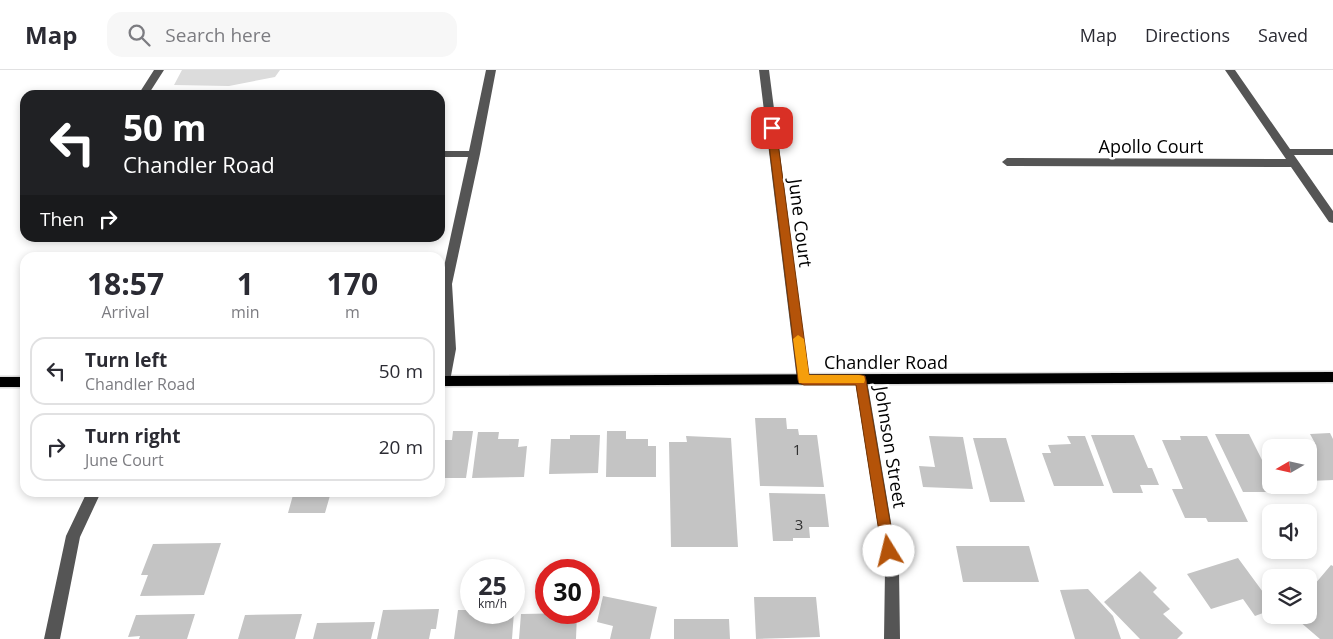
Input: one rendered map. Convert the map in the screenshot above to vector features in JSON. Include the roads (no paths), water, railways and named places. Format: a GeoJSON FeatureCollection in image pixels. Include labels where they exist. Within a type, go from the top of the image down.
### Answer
{"type":"FeatureCollection","features":[{"type":"Feature","properties":{"kind":"main road","name":"Chandler Road"},"geometry":{"type":"LineString","coordinates":[[445,381],[1333,377]]}},
{"type":"Feature","properties":{"kind":"main road"},"geometry":{"type":"LineString","coordinates":[[0,382],[20,382]]}},
{"type":"Feature","properties":{"kind":"street"},"geometry":{"type":"LineString","coordinates":[[146,90],[159,70]]}},
{"type":"Feature","properties":{"kind":"street"},"geometry":{"type":"LineString","coordinates":[[445,287],[475,154],[491,70]]}},
{"type":"Feature","properties":{"kind":"street","name":"June Court"},"geometry":{"type":"LineString","coordinates":[[764,70],[804,380]]}},
{"type":"Feature","properties":{"kind":"street"},"geometry":{"type":"LineString","coordinates":[[1230,70],[1333,219]]}},
{"type":"Feature","properties":{"kind":"street"},"geometry":{"type":"LineString","coordinates":[[1286,152],[1333,152]]}},
{"type":"Feature","properties":{"kind":"street"},"geometry":{"type":"LineString","coordinates":[[445,154],[475,154]]}},
{"type":"Feature","properties":{"kind":"street","name":"Apollo Court"},"geometry":{"type":"LineString","coordinates":[[1007,162],[1294,163]]}},
{"type":"Feature","properties":{"kind":"street"},"geometry":{"type":"LineString","coordinates":[[445,369],[450,349],[447,282]]}},
{"type":"Feature","properties":{"kind":"street","name":"Johnson Street"},"geometry":{"type":"LineString","coordinates":[[861,380],[892,570],[892,639]]}},
{"type":"Feature","properties":{"kind":"street"},"geometry":{"type":"LineString","coordinates":[[52,639],[73,536],[92,497]]}}]}
